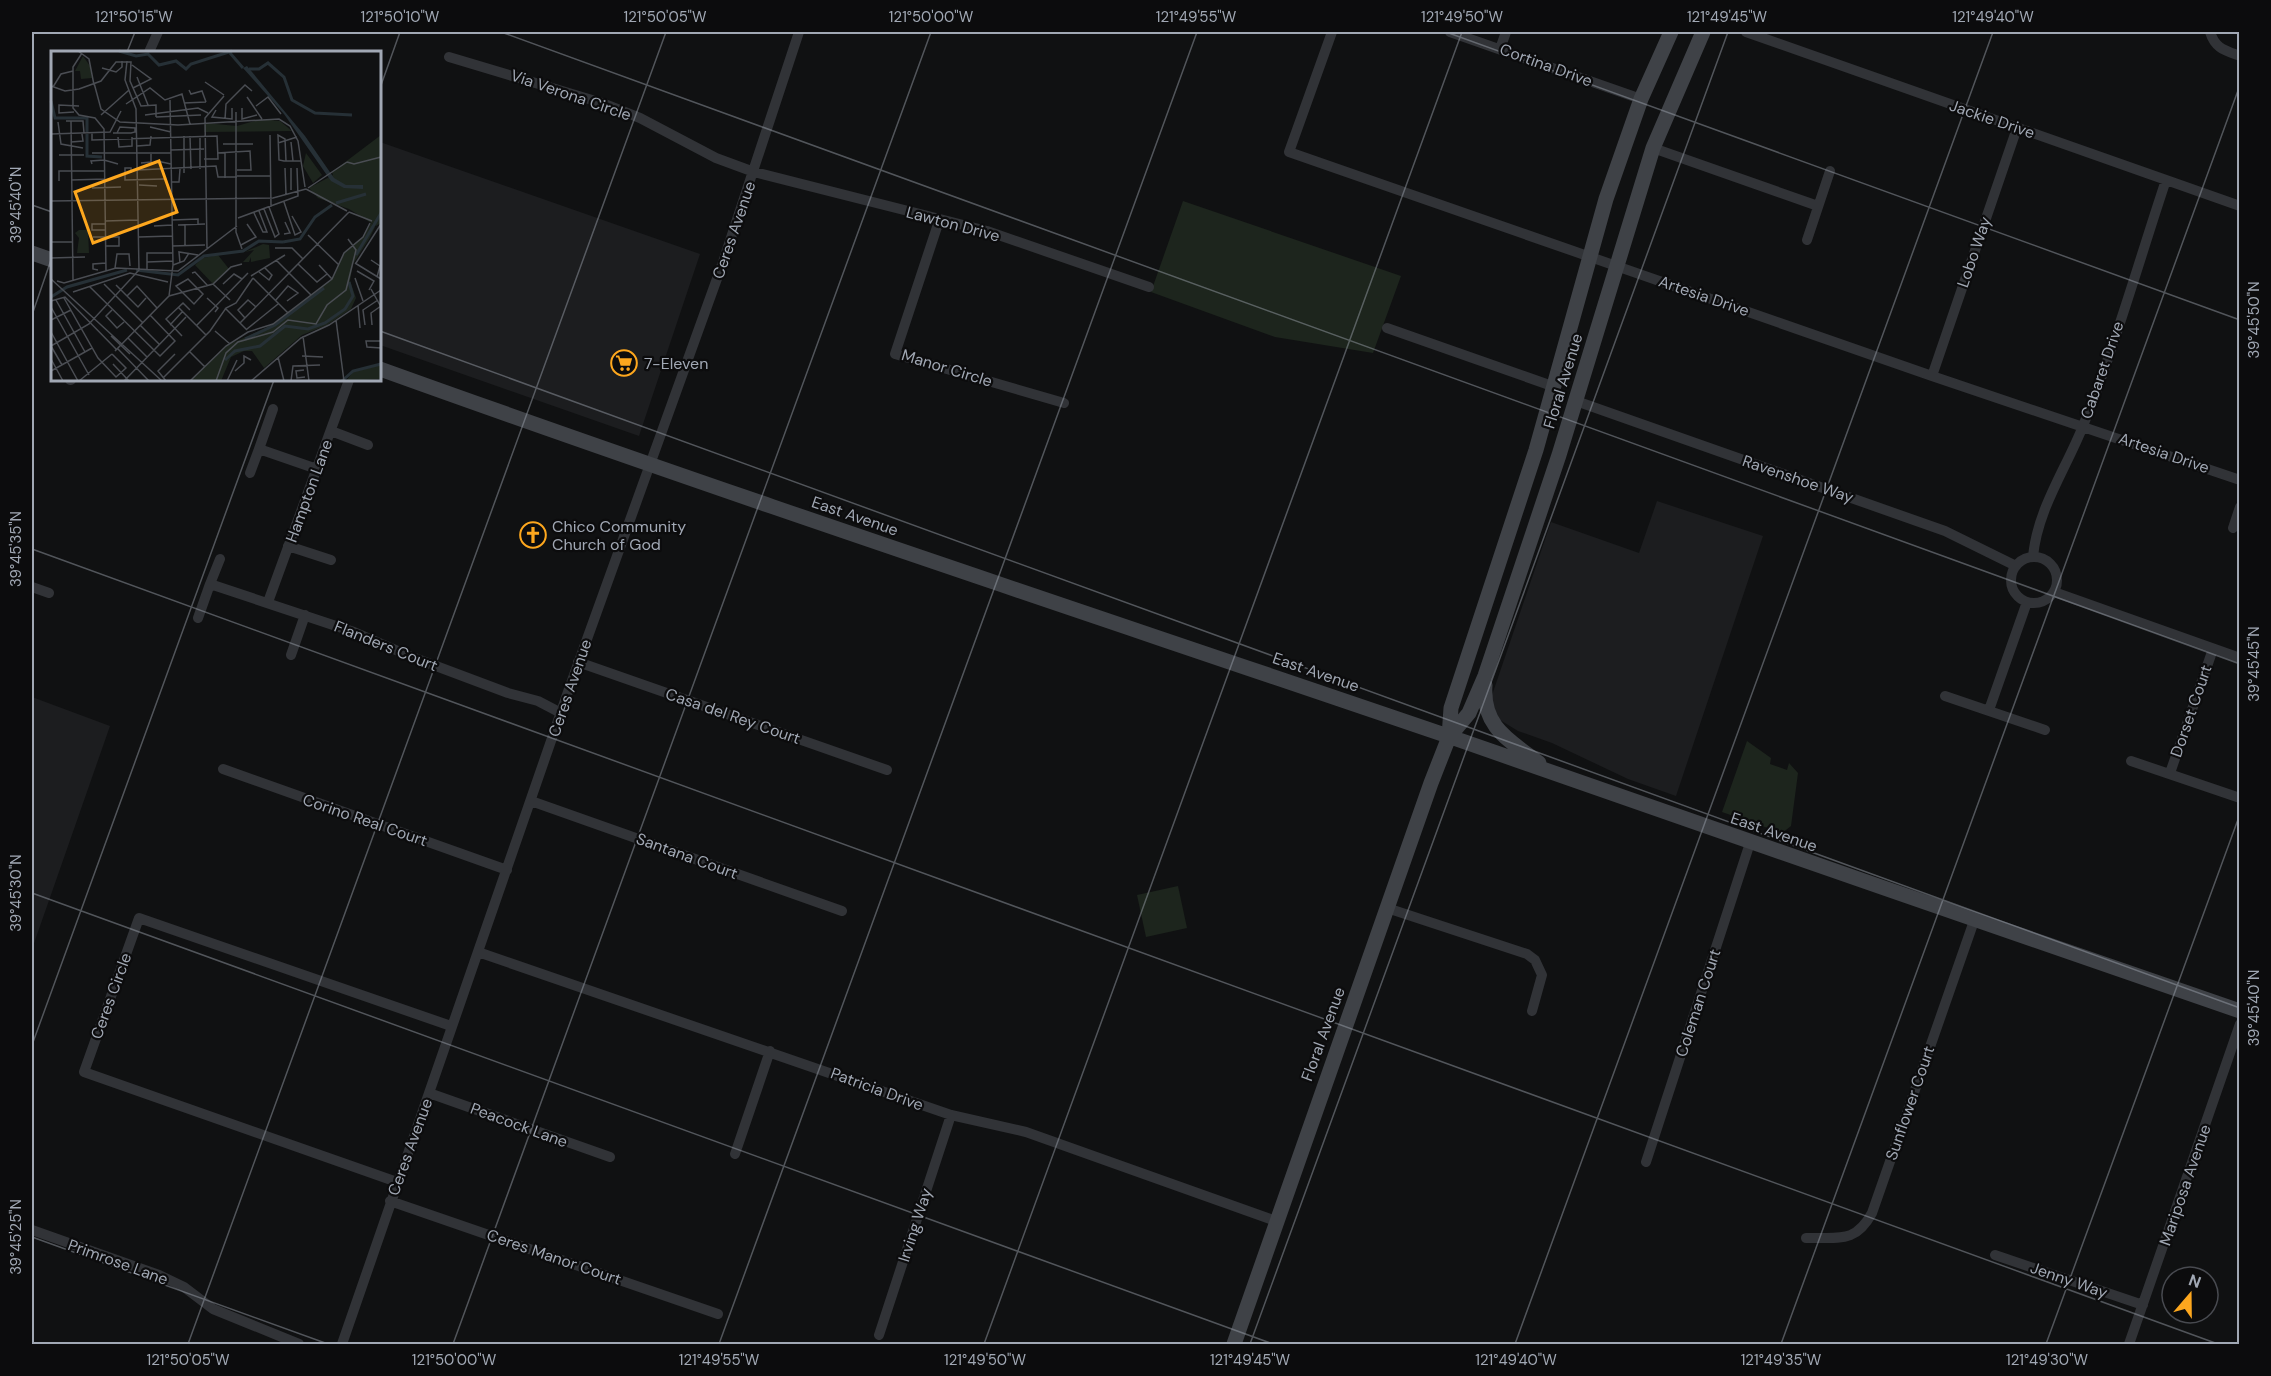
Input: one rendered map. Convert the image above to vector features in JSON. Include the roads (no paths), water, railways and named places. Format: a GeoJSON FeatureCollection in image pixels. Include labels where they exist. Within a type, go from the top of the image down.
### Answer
{"type":"FeatureCollection","features":[{"type":"Feature","properties":{"kind":"street"},"geometry":{"type":"LineString","coordinates":[[149,51],[158,32]]}},
{"type":"Feature","properties":{"kind":"street","name":"Ceres Avenue"},"geometry":{"type":"LineString","coordinates":[[342,1344],[578,662],[754,172],[799,32]]}},
{"type":"Feature","properties":{"kind":"street","name":"Artesia Drive"},"geometry":{"type":"LineString","coordinates":[[1332,32],[1289,152],[2240,480]]}},
{"type":"Feature","properties":{"kind":"street","name":"Cortina Drive"},"geometry":{"type":"LineString","coordinates":[[1450,32],[1641,99]]}},
{"type":"Feature","properties":{"kind":"street"},"geometry":{"type":"LineString","coordinates":[[1500,49],[1506,32]]}},
{"type":"Feature","properties":{"kind":"street","name":"Floral Avenue"},"geometry":{"type":"LineString","coordinates":[[1234,1344],[1449,737],[1451,708],[1517,514],[1555,387],[1588,256],[1641,99],[1671,32]]}},
{"type":"Feature","properties":{"kind":"street","name":"Floral Avenue"},"geometry":{"type":"LineString","coordinates":[[1449,737],[1470,713],[1485,676],[1576,401],[1653,148],[1703,32]]}},
{"type":"Feature","properties":{"kind":"street","name":"Jackie Drive"},"geometry":{"type":"LineString","coordinates":[[1746,32],[2240,206]]}},
{"type":"Feature","properties":{"kind":"street"},"geometry":{"type":"LineString","coordinates":[[2210,32],[2213,41],[2221,49],[2240,56]]}},
{"type":"Feature","properties":{"kind":"street","name":"Via Verona Circle"},"geometry":{"type":"LineString","coordinates":[[449,57],[602,103],[640,118],[716,158],[754,172]]}},
{"type":"Feature","properties":{"kind":"street","name":"Lobo Way"},"geometry":{"type":"LineString","coordinates":[[1932,375],[2017,128]]}},
{"type":"Feature","properties":{"kind":"street"},"geometry":{"type":"LineString","coordinates":[[1653,148],[1818,206]]}},
{"type":"Feature","properties":{"kind":"street"},"geometry":{"type":"LineString","coordinates":[[1807,240],[1830,171]]}},
{"type":"Feature","properties":{"kind":"street","name":"Lawton Drive"},"geometry":{"type":"LineString","coordinates":[[754,172],[939,221],[987,231],[1149,287]]}},
{"type":"Feature","properties":{"kind":"street","name":"Cabaret Drive"},"geometry":{"type":"LineString","coordinates":[[2033,557],[2035,540],[2046,508],[2083,425],[2166,180]]}},
{"type":"Feature","properties":{"kind":"street","name":"Manor Circle"},"geometry":{"type":"LineString","coordinates":[[939,221],[895,354],[1064,403]]}},
{"type":"Feature","properties":{"kind":"street"},"geometry":{"type":"LineString","coordinates":[[32,253],[51,260]]}},
{"type":"Feature","properties":{"kind":"street"},"geometry":{"type":"LineString","coordinates":[[1387,328],[1555,387]]}},
{"type":"Feature","properties":{"kind":"street","name":"East Avenue"},"geometry":{"type":"LineString","coordinates":[[381,369],[648,464],[1548,771],[1974,921],[2240,1011]]}},
{"type":"Feature","properties":{"kind":"street","name":"Hampton Lane"},"geometry":{"type":"LineString","coordinates":[[268,602],[349,381]]}},
{"type":"Feature","properties":{"kind":"street","name":"Ravenshoe Way"},"geometry":{"type":"LineString","coordinates":[[1576,401],[1945,531],[2016,566]]}},
{"type":"Feature","properties":{"kind":"street"},"geometry":{"type":"LineString","coordinates":[[250,473],[273,409]]}},
{"type":"Feature","properties":{"kind":"street"},"geometry":{"type":"LineString","coordinates":[[331,431],[368,445]]}},
{"type":"Feature","properties":{"kind":"street"},"geometry":{"type":"LineString","coordinates":[[259,449],[317,469]]}},
{"type":"Feature","properties":{"kind":"street"},"geometry":{"type":"LineString","coordinates":[[2233,528],[2240,507]]}},
{"type":"Feature","properties":{"kind":"street"},"geometry":{"type":"LineString","coordinates":[[288,546],[331,560]]}},
{"type":"Feature","properties":{"kind":"street"},"geometry":{"type":"LineString","coordinates":[[2033,557],[2047,560],[2056,571],[2058,580],[2054,592],[2043,601],[2027,602],[2020,598],[2011,584],[2016,566],[2021,561],[2033,557]]}},
{"type":"Feature","properties":{"kind":"street"},"geometry":{"type":"LineString","coordinates":[[198,618],[220,560]]}},
{"type":"Feature","properties":{"kind":"street","name":"Flanders Court"},"geometry":{"type":"LineString","coordinates":[[210,584],[354,632],[453,673],[537,701],[561,713]]}},
{"type":"Feature","properties":{"kind":"street"},"geometry":{"type":"LineString","coordinates":[[32,587],[49,593]]}},
{"type":"Feature","properties":{"kind":"street"},"geometry":{"type":"LineString","coordinates":[[2054,592],[2240,658]]}},
{"type":"Feature","properties":{"kind":"street"},"geometry":{"type":"LineString","coordinates":[[1989,710],[2027,602]]}},
{"type":"Feature","properties":{"kind":"street"},"geometry":{"type":"LineString","coordinates":[[291,655],[305,615]]}},
{"type":"Feature","properties":{"kind":"street","name":"Dorset Court"},"geometry":{"type":"LineString","coordinates":[[2170,773],[2213,649]]}},
{"type":"Feature","properties":{"kind":"street","name":"Casa del Rey Court"},"geometry":{"type":"LineString","coordinates":[[578,662],[887,770]]}},
{"type":"Feature","properties":{"kind":"street"},"geometry":{"type":"LineString","coordinates":[[1485,676],[1484,697],[1489,718],[1498,731],[1548,771]]}},
{"type":"Feature","properties":{"kind":"street"},"geometry":{"type":"LineString","coordinates":[[1945,696],[2045,730]]}},
{"type":"Feature","properties":{"kind":"street"},"geometry":{"type":"LineString","coordinates":[[2131,761],[2240,798]]}},
{"type":"Feature","properties":{"kind":"street","name":"Corino Real Court"},"geometry":{"type":"LineString","coordinates":[[223,770],[507,870]]}},
{"type":"Feature","properties":{"kind":"street","name":"Santana Court"},"geometry":{"type":"LineString","coordinates":[[531,801],[842,911]]}},
{"type":"Feature","properties":{"kind":"street","name":"Coleman Court"},"geometry":{"type":"LineString","coordinates":[[1646,1162],[1750,843]]}},
{"type":"Feature","properties":{"kind":"street"},"geometry":{"type":"LineString","coordinates":[[1387,908],[1506,947],[1535,960],[1542,975],[1541,986],[1532,1011]]}},
{"type":"Feature","properties":{"kind":"street","name":"Ceres Circle"},"geometry":{"type":"LineString","coordinates":[[397,1182],[84,1072],[139,918],[451,1026]]}},
{"type":"Feature","properties":{"kind":"street","name":"Sunflower Court"},"geometry":{"type":"LineString","coordinates":[[1806,1238],[1847,1237],[1858,1233],[1866,1224],[1974,921]]}},
{"type":"Feature","properties":{"kind":"street","name":"Patricia Drive"},"geometry":{"type":"LineString","coordinates":[[478,952],[951,1115],[1026,1132],[1276,1221]]}},
{"type":"Feature","properties":{"kind":"street","name":"Mariposa Avenue"},"geometry":{"type":"LineString","coordinates":[[2129,1344],[2240,1024]]}},
{"type":"Feature","properties":{"kind":"street"},"geometry":{"type":"LineString","coordinates":[[735,1154],[770,1051]]}},
{"type":"Feature","properties":{"kind":"street","name":"Peacock Lane"},"geometry":{"type":"LineString","coordinates":[[429,1093],[610,1157]]}},
{"type":"Feature","properties":{"kind":"street","name":"Irving Way"},"geometry":{"type":"LineString","coordinates":[[879,1335],[951,1115]]}},
{"type":"Feature","properties":{"kind":"street","name":"Ceres Manor Court"},"geometry":{"type":"LineString","coordinates":[[390,1201],[718,1314]]}},
{"type":"Feature","properties":{"kind":"street","name":"Primrose Lane"},"geometry":{"type":"LineString","coordinates":[[32,1230],[159,1275],[184,1287],[213,1309],[299,1344]]}},
{"type":"Feature","properties":{"kind":"street","name":"Jenny Way"},"geometry":{"type":"LineString","coordinates":[[1995,1255],[2143,1305]]}},
{"type":"Feature","properties":{"kind":"place","name":"7-Eleven"},"geometry":{"type":"Point","coordinates":[624,363]}},
{"type":"Feature","properties":{"kind":"place","name":"Chico Community Church of God"},"geometry":{"type":"Point","coordinates":[533,535]}}]}
